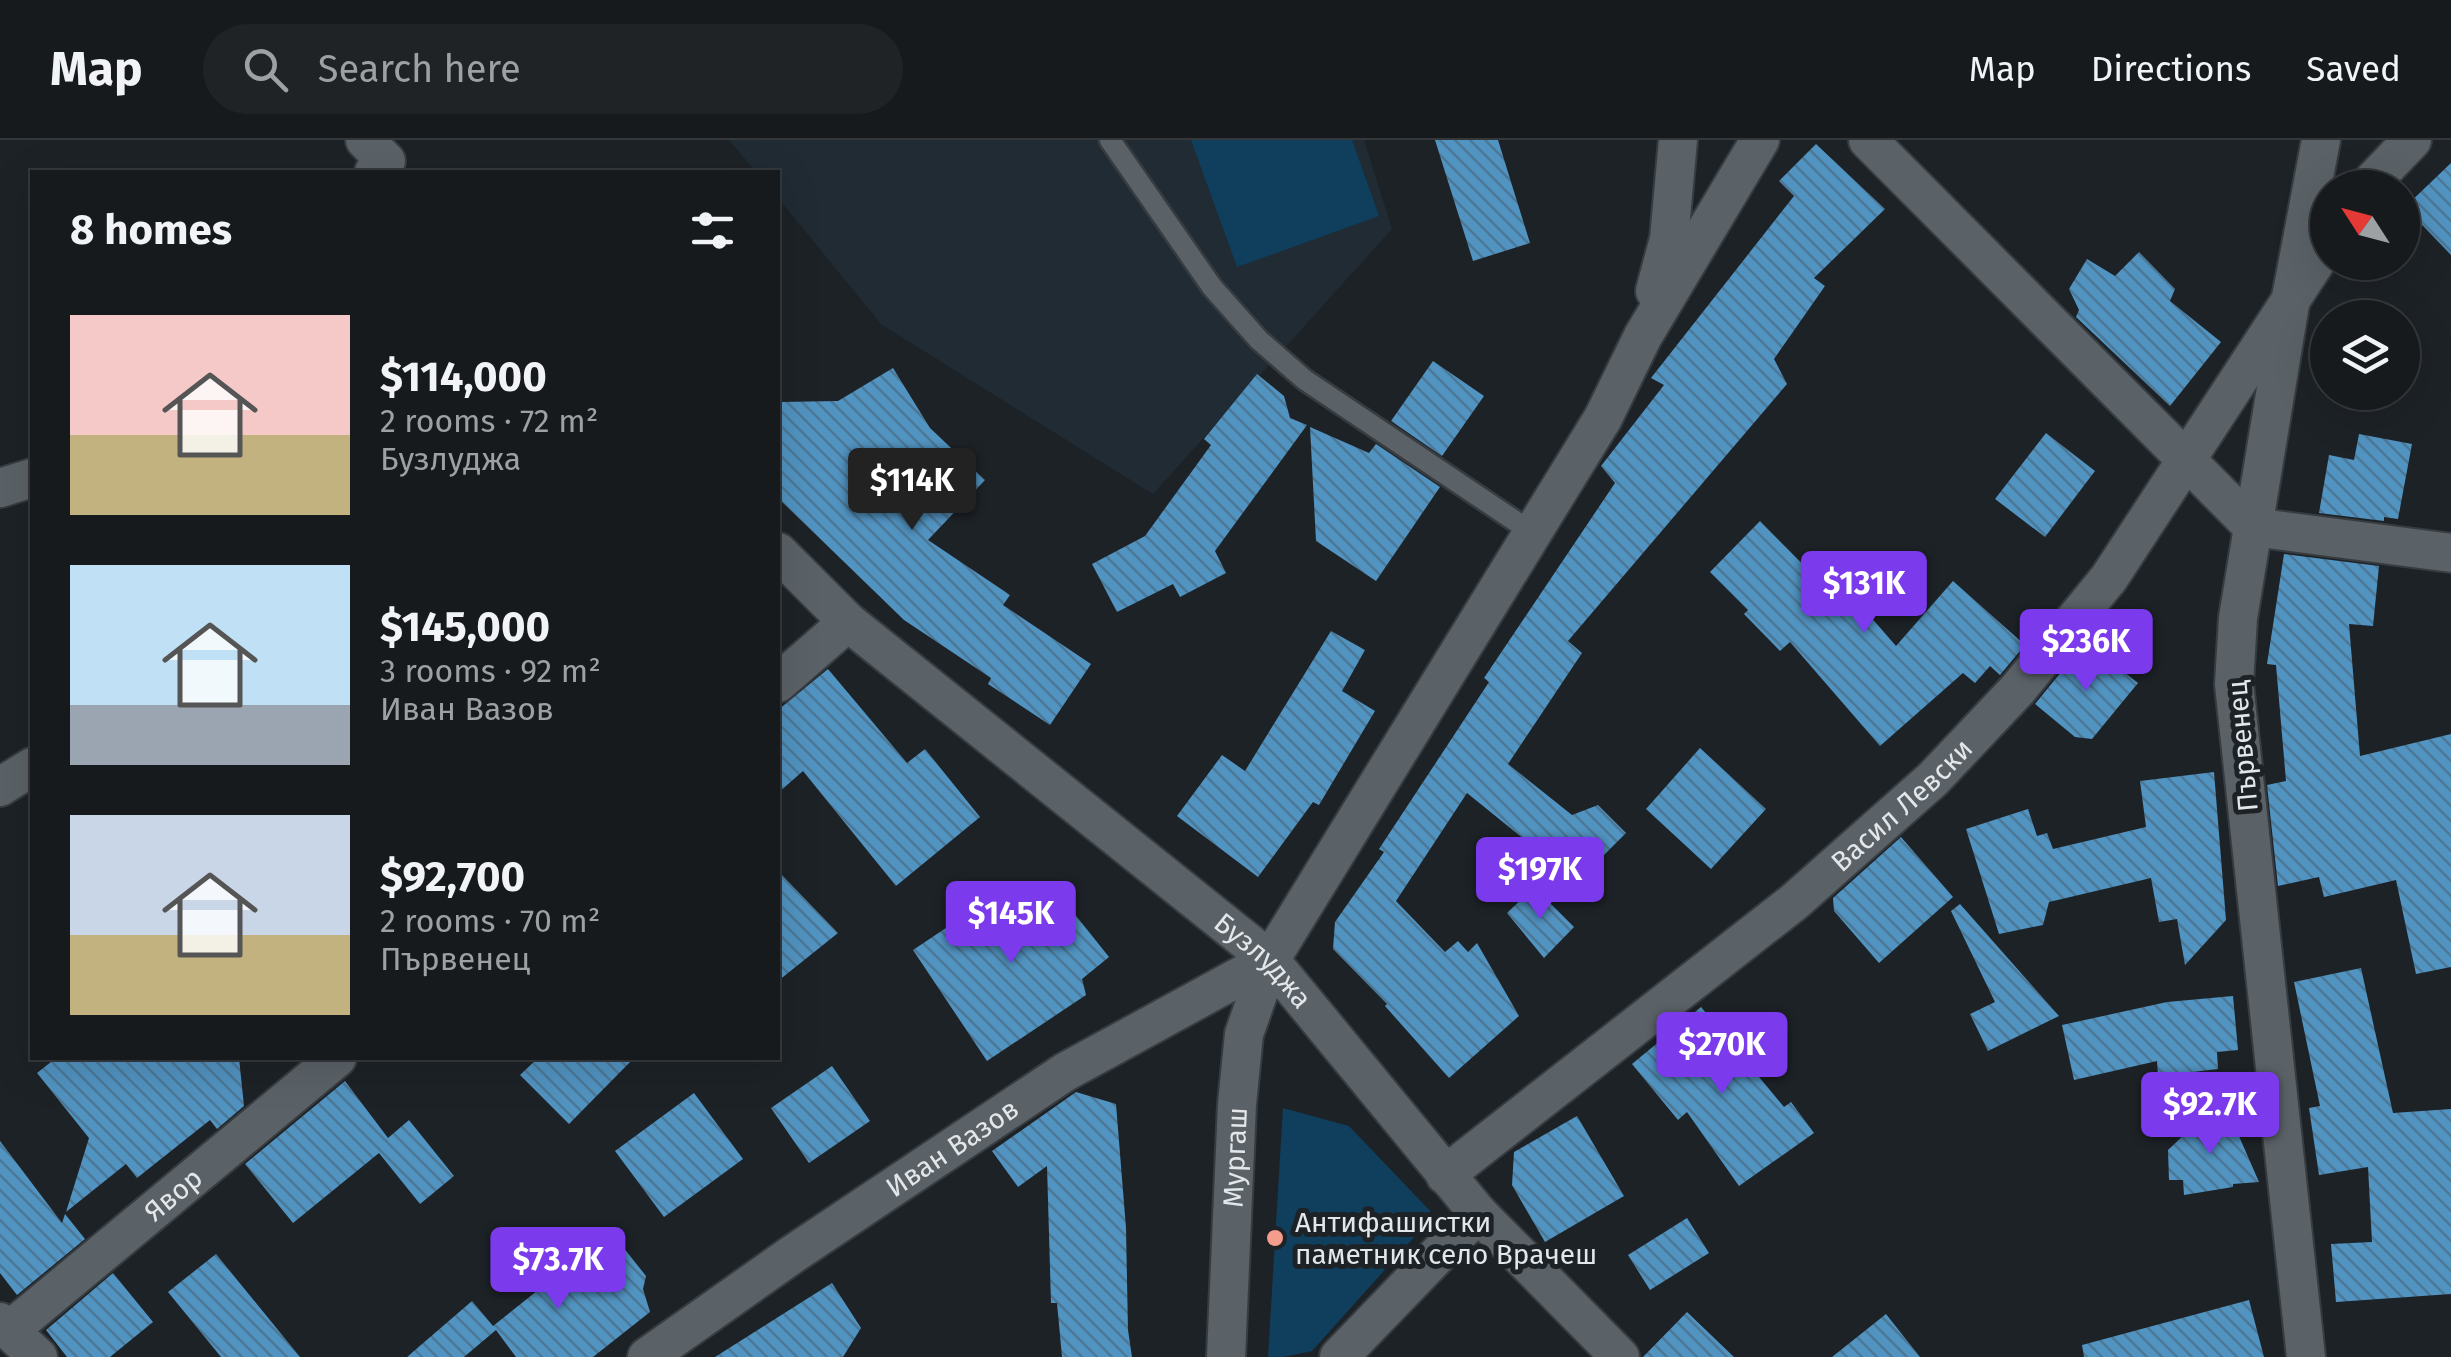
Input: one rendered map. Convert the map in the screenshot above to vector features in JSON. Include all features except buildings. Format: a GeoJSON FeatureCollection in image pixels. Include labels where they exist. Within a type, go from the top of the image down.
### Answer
{"type":"FeatureCollection","features":[{"type":"Feature","properties":{"kind":"street"},"geometry":{"type":"LineString","coordinates":[[1642,336],[1668,239],[1678,140]]}},
{"type":"Feature","properties":{"kind":"street"},"geometry":{"type":"LineString","coordinates":[[1642,336],[1760,140]]}},
{"type":"Feature","properties":{"kind":"street"},"geometry":{"type":"LineString","coordinates":[[1868,140],[2253,527],[2451,552]]}},
{"type":"Feature","properties":{"kind":"street","name":"Първенец"},"geometry":{"type":"LineString","coordinates":[[2306,1357],[2234,684],[2238,618],[2291,298],[2322,140]]}},
{"type":"Feature","properties":{"kind":"street"},"geometry":{"type":"LineString","coordinates":[[2383,170],[2412,140]]}},
{"type":"Feature","properties":{"kind":"street","name":"Васил Левски"},"geometry":{"type":"LineString","coordinates":[[1446,1175],[1794,902],[1933,778],[2018,689],[2110,578],[2310,270]]}},
{"type":"Feature","properties":{"kind":"street","name":"Мургаш"},"geometry":{"type":"LineString","coordinates":[[1226,1357],[1237,1104],[1244,1034],[1270,960],[1604,418],[1642,336]]}},
{"type":"Feature","properties":{"kind":"street"},"geometry":{"type":"LineString","coordinates":[[0,488],[30,479]]}},
{"type":"Feature","properties":{"kind":"street","name":"Бузлуджа"},"geometry":{"type":"LineString","coordinates":[[780,554],[848,622],[1270,960],[1478,1212],[1620,1357]]}},
{"type":"Feature","properties":{"kind":"street"},"geometry":{"type":"LineString","coordinates":[[780,681],[848,622]]}},
{"type":"Feature","properties":{"kind":"street"},"geometry":{"type":"LineString","coordinates":[[0,787],[30,768]]}},
{"type":"Feature","properties":{"kind":"street","name":"Иван Вазов"},"geometry":{"type":"LineString","coordinates":[[646,1357],[1065,1072],[1270,960]]}},
{"type":"Feature","properties":{"kind":"street","name":"Явор"},"geometry":{"type":"LineString","coordinates":[[5,1326],[335,1060]]}},
{"type":"Feature","properties":{"kind":"street"},"geometry":{"type":"LineString","coordinates":[[1340,1357],[1478,1212]]}},
{"type":"Feature","properties":{"kind":"street"},"geometry":{"type":"LineString","coordinates":[[5,1326],[38,1357]]}},
{"type":"Feature","properties":{"kind":"lane"},"geometry":{"type":"LineString","coordinates":[[1110,140],[1212,288],[1259,340],[1305,380],[1533,533]]}},
{"type":"Feature","properties":{"kind":"shaded area"},"geometry":{"type":"Polygon","coordinates":[[[729,140],[1364,140],[1392,229],[1153,494],[881,324],[780,200],[780,170],[754,170],[729,140]]]}},
{"type":"Feature","properties":{"kind":"shaded area"},"geometry":{"type":"Polygon","coordinates":[[[1191,140],[1352,140],[1379,216],[1237,267],[1191,140]]]}},
{"type":"Feature","properties":{"kind":"shaded area"},"geometry":{"type":"Polygon","coordinates":[[[1283,1108],[1349,1126],[1434,1215],[1312,1351],[1268,1357],[1283,1108]]]}},
{"type":"Feature","properties":{"kind":"place","name":"Антифашистки паметник село Врачеш"},"geometry":{"type":"Point","coordinates":[1275,1238]}}]}
